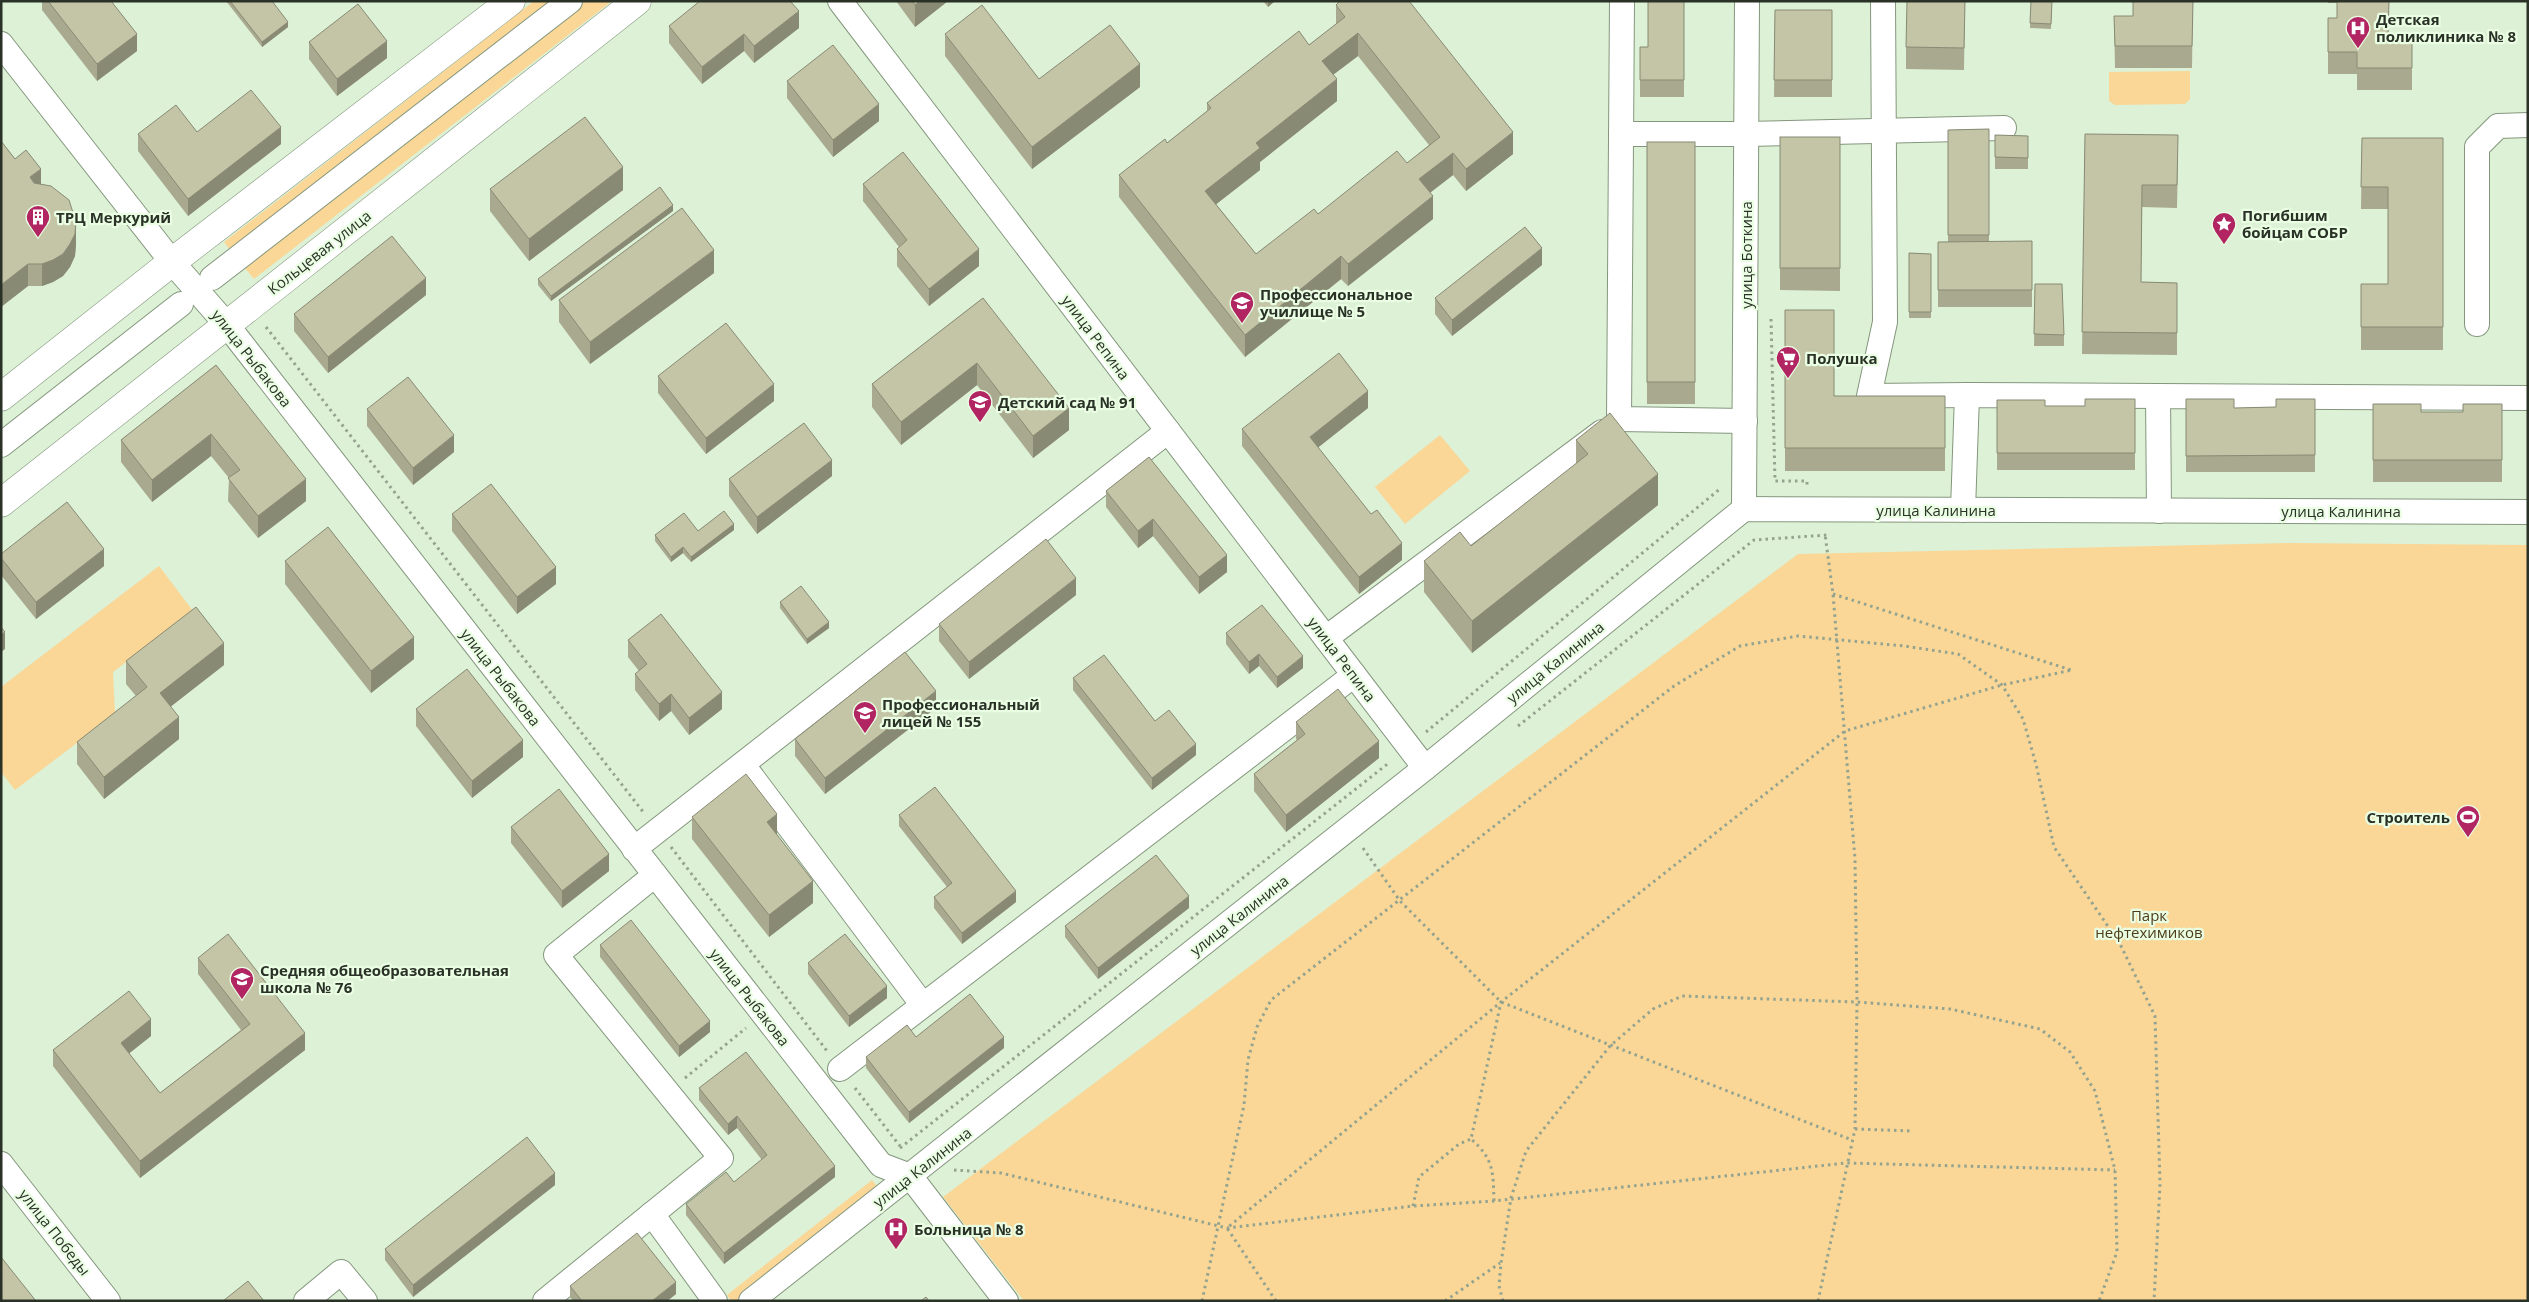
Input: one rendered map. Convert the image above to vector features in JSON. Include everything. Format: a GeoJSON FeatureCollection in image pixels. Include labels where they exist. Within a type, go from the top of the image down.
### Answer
{"type":"FeatureCollection","features":[{"type":"Feature","properties":{"kind":"main road"},"geometry":{"type":"LineString","coordinates":[[1,397],[172,262],[511,1]]}},
{"type":"Feature","properties":{"kind":"main road","name":"Кольцевая улица"},"geometry":{"type":"LineString","coordinates":[[1,503],[637,1]]}},
{"type":"Feature","properties":{"kind":"street"},"geometry":{"type":"LineString","coordinates":[[212,278],[570,1]]}},
{"type":"Feature","properties":{"kind":"street","name":"улица Репина"},"geometry":{"type":"LineString","coordinates":[[840,1],[1425,768]]}},
{"type":"Feature","properties":{"kind":"street"},"geometry":{"type":"LineString","coordinates":[[1619,419],[1622,1]]}},
{"type":"Feature","properties":{"kind":"street","name":"улица Боткина"},"geometry":{"type":"LineString","coordinates":[[1744,509],[1748,1]]}},
{"type":"Feature","properties":{"kind":"street"},"geometry":{"type":"LineString","coordinates":[[1884,1],[1885,322],[1869,396],[2528,398]]}},
{"type":"Feature","properties":{"kind":"street","name":"улица Рыбакова"},"geometry":{"type":"LineString","coordinates":[[1,44],[172,262],[227,325],[881,1165],[910,1176]]}},
{"type":"Feature","properties":{"kind":"street"},"geometry":{"type":"LineString","coordinates":[[2477,324],[2477,147],[2498,126],[2528,125]]}},
{"type":"Feature","properties":{"kind":"street"},"geometry":{"type":"LineString","coordinates":[[1621,134],[1747,134],[2004,128]]}},
{"type":"Feature","properties":{"kind":"street"},"geometry":{"type":"LineString","coordinates":[[1,445],[181,304]]}},
{"type":"Feature","properties":{"kind":"street"},"geometry":{"type":"LineString","coordinates":[[1963,510],[1967,395]]}},
{"type":"Feature","properties":{"kind":"street"},"geometry":{"type":"LineString","coordinates":[[2158,396],[2158,511]]}},
{"type":"Feature","properties":{"kind":"street"},"geometry":{"type":"LineString","coordinates":[[1326,638],[1619,419],[1745,421]]}},
{"type":"Feature","properties":{"kind":"street"},"geometry":{"type":"LineString","coordinates":[[634,849],[1168,431]]}},
{"type":"Feature","properties":{"kind":"street","name":"улица Калинина"},"geometry":{"type":"LineString","coordinates":[[751,1301],[1425,768],[1744,509],[1806,511],[2528,512]]}},
{"type":"Feature","properties":{"kind":"street"},"geometry":{"type":"LineString","coordinates":[[840,1069],[922,1004],[1354,675]]}},
{"type":"Feature","properties":{"kind":"street"},"geometry":{"type":"LineString","coordinates":[[743,765],[922,1004]]}},
{"type":"Feature","properties":{"kind":"street"},"geometry":{"type":"LineString","coordinates":[[545,1301],[721,1158],[556,955],[655,875]]}},
{"type":"Feature","properties":{"kind":"street","name":"улица Победы"},"geometry":{"type":"LineString","coordinates":[[1,1164],[108,1301]]}},
{"type":"Feature","properties":{"kind":"street"},"geometry":{"type":"LineString","coordinates":[[910,1176],[1006,1301]]}},
{"type":"Feature","properties":{"kind":"street"},"geometry":{"type":"LineString","coordinates":[[652,1214],[715,1301]]}},
{"type":"Feature","properties":{"kind":"street"},"geometry":{"type":"LineString","coordinates":[[306,1301],[341,1272],[365,1301]]}},
{"type":"Feature","properties":{"kind":"path"},"geometry":{"type":"LineString","coordinates":[[250,306],[658,830],[901,1148],[1409,747],[1728,482]]}},
{"type":"Feature","properties":{"kind":"path"},"geometry":{"type":"LineString","coordinates":[[1771,312],[1775,480],[1807,481],[1806,511],[1826,535],[1833,594],[1855,859],[1857,1002],[1855,1129],[1846,1163],[1818,1301]]}},
{"type":"Feature","properties":{"kind":"path"},"geometry":{"type":"LineString","coordinates":[[1512,731],[1754,540],[1836,535]]}},
{"type":"Feature","properties":{"kind":"path"},"geometry":{"type":"LineString","coordinates":[[1227,1228],[1501,1002],[1845,732],[2002,684],[2072,670],[1833,594]]}},
{"type":"Feature","properties":{"kind":"path"},"geometry":{"type":"LineString","coordinates":[[1202,1301],[1244,1105],[1248,1060],[1257,1027],[1271,1000],[1674,686],[1740,646],[1798,636],[1904,646],[1958,654],[2002,684],[2022,719],[2036,764],[2054,847],[2120,944],[2155,1016],[2160,1184],[2154,1301]]}},
{"type":"Feature","properties":{"kind":"path"},"geometry":{"type":"LineString","coordinates":[[1356,854],[1363,848],[1400,901],[1501,1002],[1852,1140]]}},
{"type":"Feature","properties":{"kind":"path"},"geometry":{"type":"LineString","coordinates":[[1503,1301],[1500,1286],[1501,1263],[1511,1198],[1526,1151],[1610,1046],[1653,1009],[1682,996],[1857,1002],[1950,1009],[2040,1028],[2070,1052],[2095,1091],[2115,1170],[2117,1252],[2099,1301]]}},
{"type":"Feature","properties":{"kind":"path"},"geometry":{"type":"LineString","coordinates":[[1471,1139],[1501,1002]]}},
{"type":"Feature","properties":{"kind":"path"},"geometry":{"type":"LineString","coordinates":[[668,1092],[749,1025]]}},
{"type":"Feature","properties":{"kind":"path"},"geometry":{"type":"LineString","coordinates":[[1855,1129],[1913,1131]]}},
{"type":"Feature","properties":{"kind":"path"},"geometry":{"type":"LineString","coordinates":[[1471,1139],[1484,1150],[1492,1166],[1494,1201]]}},
{"type":"Feature","properties":{"kind":"path"},"geometry":{"type":"LineString","coordinates":[[1414,1206],[1419,1177],[1459,1144],[1471,1139]]}},
{"type":"Feature","properties":{"kind":"path"},"geometry":{"type":"LineString","coordinates":[[1001,1173],[1227,1228],[1414,1206],[1494,1201],[1846,1163],[2115,1170]]}},
{"type":"Feature","properties":{"kind":"path"},"geometry":{"type":"LineString","coordinates":[[953,1170],[961,1164]]}},
{"type":"Feature","properties":{"kind":"path"},"geometry":{"type":"LineString","coordinates":[[1227,1228],[1276,1301]]}},
{"type":"Feature","properties":{"kind":"path"},"geometry":{"type":"LineString","coordinates":[[1445,1301],[1501,1263]]}},
{"type":"Feature","properties":{"kind":"green space"},"geometry":{"type":"Polygon","coordinates":[[[534,1],[561,1],[234,255],[224,242],[534,1]]]}},
{"type":"Feature","properties":{"kind":"green space"},"geometry":{"type":"Polygon","coordinates":[[[586,1],[612,1],[254,279],[244,267],[586,1]]]}},
{"type":"Feature","properties":{"kind":"green space"},"geometry":{"type":"Polygon","coordinates":[[[2190,71],[2190,99],[2185,104],[2115,105],[2109,101],[2109,72],[2190,71]]]}},
{"type":"Feature","properties":{"kind":"green space"},"geometry":{"type":"Polygon","coordinates":[[[1440,435],[1470,471],[1405,524],[1375,487],[1440,435]]]}},
{"type":"Feature","properties":{"kind":"green space","name":"Парк нефтехимиков"},"geometry":{"type":"Polygon","coordinates":[[[2291,543],[2528,545],[2528,1301],[1024,1301],[943,1197],[1798,554],[2291,543]]]}},
{"type":"Feature","properties":{"kind":"green space"},"geometry":{"type":"Polygon","coordinates":[[[159,566],[193,611],[113,672],[115,714],[15,790],[1,772],[1,687],[159,566]]]}},
{"type":"Feature","properties":{"kind":"green space"},"geometry":{"type":"Polygon","coordinates":[[[872,1180],[880,1190],[740,1301],[731,1301],[727,1295],[872,1180]]]}},
{"type":"Feature","properties":{"kind":"building"},"geometry":{"type":"Polygon","coordinates":[[[48,1],[111,1],[137,34],[97,64],[48,1]]]}},
{"type":"Feature","properties":{"kind":"building"},"geometry":{"type":"Polygon","coordinates":[[[230,1],[272,1],[288,22],[262,42],[230,1]]]}},
{"type":"Feature","properties":{"kind":"building"},"geometry":{"type":"Polygon","coordinates":[[[700,1],[790,1],[799,11],[754,46],[744,34],[702,67],[669,26],[700,1]]]}},
{"type":"Feature","properties":{"kind":"building"},"geometry":{"type":"Polygon","coordinates":[[[912,1],[920,1],[915,5],[912,1]]]}},
{"type":"Feature","properties":{"kind":"building"},"geometry":{"type":"Polygon","coordinates":[[[1340,1],[1409,1],[1513,132],[1466,169],[1453,153],[1419,179],[1433,196],[1348,264],[1341,256],[1245,335],[1119,175],[1165,139],[1167,143],[1211,108],[1207,103],[1299,31],[1309,45],[1345,17],[1336,5],[1340,1]],[[1358,33],[1322,61],[1337,79],[1256,143],[1260,148],[1205,191],[1256,254],[1314,209],[1318,214],[1397,151],[1407,163],[1440,137],[1358,33]]]}},
{"type":"Feature","properties":{"kind":"building"},"geometry":{"type":"Polygon","coordinates":[[[1648,1],[1684,1],[1684,80],[1640,80],[1640,47],[1648,47],[1648,1]]]}},
{"type":"Feature","properties":{"kind":"building"},"geometry":{"type":"Polygon","coordinates":[[[1907,1],[1965,1],[1964,48],[1906,47],[1907,1]]]}},
{"type":"Feature","properties":{"kind":"building"},"geometry":{"type":"Polygon","coordinates":[[[2031,1],[2052,1],[2051,24],[2030,23],[2031,1]]]}},
{"type":"Feature","properties":{"kind":"building"},"geometry":{"type":"Polygon","coordinates":[[[2133,1],[2193,1],[2192,46],[2115,46],[2114,16],[2133,16],[2133,1]]]}},
{"type":"Feature","properties":{"kind":"building","name":"Детская поликлиника № 8"},"geometry":{"type":"Polygon","coordinates":[[[2337,1],[2389,1],[2388,36],[2412,36],[2412,68],[2357,68],[2357,52],[2328,52],[2328,18],[2337,18],[2337,1]]]}},
{"type":"Feature","properties":{"kind":"building"},"geometry":{"type":"Polygon","coordinates":[[[358,4],[387,41],[337,79],[309,42],[358,4]]]}},
{"type":"Feature","properties":{"kind":"building"},"geometry":{"type":"Polygon","coordinates":[[[982,5],[1039,79],[1110,25],[1140,64],[1032,147],[945,34],[982,5]]]}},
{"type":"Feature","properties":{"kind":"building"},"geometry":{"type":"Polygon","coordinates":[[[1775,10],[1832,10],[1832,80],[1774,80],[1775,10]]]}},
{"type":"Feature","properties":{"kind":"building"},"geometry":{"type":"Polygon","coordinates":[[[833,45],[879,104],[833,140],[787,81],[833,45]]]}},
{"type":"Feature","properties":{"kind":"building"},"geometry":{"type":"Polygon","coordinates":[[[251,90],[281,127],[188,199],[138,134],[176,105],[197,132],[251,90]]]}},
{"type":"Feature","properties":{"kind":"building"},"geometry":{"type":"Polygon","coordinates":[[[585,117],[623,167],[529,239],[490,189],[585,117]]]}},
{"type":"Feature","properties":{"kind":"building"},"geometry":{"type":"Polygon","coordinates":[[[1989,129],[1989,235],[1948,235],[1948,130],[1989,129]]]}},
{"type":"Feature","properties":{"kind":"building"},"geometry":{"type":"Polygon","coordinates":[[[2085,134],[2178,135],[2177,185],[2142,185],[2141,282],[2177,283],[2177,333],[2082,332],[2085,134]]]}},
{"type":"Feature","properties":{"kind":"building"},"geometry":{"type":"Polygon","coordinates":[[[1995,135],[2028,136],[2028,158],[1995,157],[1995,135]]]}},
{"type":"Feature","properties":{"kind":"building"},"geometry":{"type":"Polygon","coordinates":[[[1780,137],[1840,137],[1840,268],[1780,268],[1780,137]]]}},
{"type":"Feature","properties":{"kind":"building"},"geometry":{"type":"Polygon","coordinates":[[[2362,138],[2443,138],[2443,327],[2361,327],[2361,284],[2388,284],[2388,187],[2361,187],[2362,138]]]}},
{"type":"Feature","properties":{"kind":"building","name":"ТРЦ Меркурий"},"geometry":{"type":"Polygon","coordinates":[[[1,141],[15,159],[26,150],[41,169],[30,177],[34,183],[51,186],[69,200],[76,222],[75,234],[63,254],[42,264],[28,264],[1,285],[1,141]]]}},
{"type":"Feature","properties":{"kind":"building"},"geometry":{"type":"Polygon","coordinates":[[[1647,142],[1695,142],[1695,382],[1647,382],[1647,142]]]}},
{"type":"Feature","properties":{"kind":"building"},"geometry":{"type":"Polygon","coordinates":[[[903,152],[979,249],[929,289],[897,249],[907,240],[863,184],[903,152]]]}},
{"type":"Feature","properties":{"kind":"building"},"geometry":{"type":"Polygon","coordinates":[[[660,187],[673,205],[551,296],[538,279],[660,187]]]}},
{"type":"Feature","properties":{"kind":"building"},"geometry":{"type":"Polygon","coordinates":[[[682,208],[714,250],[590,342],[559,300],[682,208]]]}},
{"type":"Feature","properties":{"kind":"building"},"geometry":{"type":"Polygon","coordinates":[[[1525,227],[1542,248],[1452,320],[1435,298],[1525,227]]]}},
{"type":"Feature","properties":{"kind":"building"},"geometry":{"type":"Polygon","coordinates":[[[392,236],[426,278],[328,357],[294,314],[392,236]]]}},
{"type":"Feature","properties":{"kind":"building"},"geometry":{"type":"Polygon","coordinates":[[[2032,241],[2032,290],[1938,290],[1938,242],[2032,241]]]}},
{"type":"Feature","properties":{"kind":"building"},"geometry":{"type":"Polygon","coordinates":[[[1909,253],[1931,254],[1931,312],[1909,312],[1909,253]]]}},
{"type":"Feature","properties":{"kind":"building"},"geometry":{"type":"Polygon","coordinates":[[[2035,284],[2062,284],[2064,335],[2034,334],[2035,284]]]}},
{"type":"Feature","properties":{"kind":"building"},"geometry":{"type":"Polygon","coordinates":[[[983,298],[1069,408],[1033,436],[977,363],[901,422],[872,384],[983,298]]]}},
{"type":"Feature","properties":{"kind":"building"},"geometry":{"type":"Polygon","coordinates":[[[1785,310],[1834,310],[1834,396],[1945,396],[1945,448],[1785,448],[1785,310]]]}},
{"type":"Feature","properties":{"kind":"building"},"geometry":{"type":"Polygon","coordinates":[[[726,323],[774,384],[706,438],[658,376],[726,323]]]}},
{"type":"Feature","properties":{"kind":"building"},"geometry":{"type":"Polygon","coordinates":[[[1339,353],[1368,391],[1310,437],[1371,514],[1377,510],[1402,543],[1359,577],[1242,429],[1339,353]]]}},
{"type":"Feature","properties":{"kind":"building"},"geometry":{"type":"Polygon","coordinates":[[[216,365],[306,479],[258,516],[228,478],[240,470],[211,434],[152,480],[121,440],[216,365]]]}},
{"type":"Feature","properties":{"kind":"building"},"geometry":{"type":"Polygon","coordinates":[[[408,377],[454,435],[413,468],[367,409],[408,377]]]}},
{"type":"Feature","properties":{"kind":"building"},"geometry":{"type":"Polygon","coordinates":[[[2085,399],[2135,399],[2135,453],[1997,453],[1997,400],[2045,400],[2045,406],[2085,406],[2085,399]]]}},
{"type":"Feature","properties":{"kind":"building"},"geometry":{"type":"Polygon","coordinates":[[[2186,399],[2234,399],[2234,408],[2276,407],[2276,399],[2315,399],[2315,455],[2186,456],[2186,399]]]}},
{"type":"Feature","properties":{"kind":"building"},"geometry":{"type":"Polygon","coordinates":[[[2373,404],[2421,404],[2421,412],[2463,412],[2463,404],[2502,404],[2502,460],[2373,460],[2373,404]]]}},
{"type":"Feature","properties":{"kind":"building"},"geometry":{"type":"Polygon","coordinates":[[[1610,413],[1658,474],[1472,621],[1424,561],[1460,532],[1471,546],[1588,454],[1576,440],[1610,413]]]}},
{"type":"Feature","properties":{"kind":"building"},"geometry":{"type":"Polygon","coordinates":[[[804,423],[832,460],[757,517],[729,479],[804,423]]]}},
{"type":"Feature","properties":{"kind":"building"},"geometry":{"type":"Polygon","coordinates":[[[1149,457],[1227,555],[1199,577],[1153,519],[1138,531],[1106,491],[1149,457]]]}},
{"type":"Feature","properties":{"kind":"building"},"geometry":{"type":"Polygon","coordinates":[[[491,484],[556,567],[517,597],[452,514],[491,484]]]}},
{"type":"Feature","properties":{"kind":"building"},"geometry":{"type":"Polygon","coordinates":[[[67,502],[104,549],[36,602],[1,558],[1,554],[67,502]]]}},
{"type":"Feature","properties":{"kind":"building"},"geometry":{"type":"Polygon","coordinates":[[[724,511],[734,524],[691,557],[683,547],[671,557],[655,535],[684,513],[698,531],[724,511]]]}},
{"type":"Feature","properties":{"kind":"building"},"geometry":{"type":"Polygon","coordinates":[[[328,527],[414,637],[371,671],[285,561],[328,527]]]}},
{"type":"Feature","properties":{"kind":"building"},"geometry":{"type":"Polygon","coordinates":[[[1046,539],[1076,578],[969,662],[939,624],[1046,539]]]}},
{"type":"Feature","properties":{"kind":"building"},"geometry":{"type":"Polygon","coordinates":[[[801,586],[829,622],[807,639],[780,602],[801,586]]]}},
{"type":"Feature","properties":{"kind":"building"},"geometry":{"type":"Polygon","coordinates":[[[1262,605],[1303,656],[1277,677],[1259,654],[1249,662],[1226,633],[1262,605]]]}},
{"type":"Feature","properties":{"kind":"building"},"geometry":{"type":"Polygon","coordinates":[[[196,607],[224,643],[160,693],[179,717],[104,777],[77,742],[147,687],[126,661],[196,607]]]}},
{"type":"Feature","properties":{"kind":"building"},"geometry":{"type":"Polygon","coordinates":[[[661,614],[722,692],[689,718],[671,694],[659,704],[635,674],[647,664],[628,640],[661,614]]]}},
{"type":"Feature","properties":{"kind":"building"},"geometry":{"type":"Polygon","coordinates":[[[1,627],[5,632],[1,635],[1,627]]]}},
{"type":"Feature","properties":{"kind":"building"},"geometry":{"type":"Polygon","coordinates":[[[905,652],[936,691],[825,778],[795,739],[905,652]]]}},
{"type":"Feature","properties":{"kind":"building"},"geometry":{"type":"Polygon","coordinates":[[[1104,655],[1155,721],[1169,710],[1196,744],[1152,778],[1073,678],[1104,655]]]}},
{"type":"Feature","properties":{"kind":"building"},"geometry":{"type":"Polygon","coordinates":[[[467,669],[523,740],[472,781],[416,709],[467,669]]]}},
{"type":"Feature","properties":{"kind":"building"},"geometry":{"type":"Polygon","coordinates":[[[1338,689],[1379,741],[1286,815],[1254,774],[1305,734],[1296,722],[1338,689]]]}},
{"type":"Feature","properties":{"kind":"building"},"geometry":{"type":"Polygon","coordinates":[[[746,774],[777,814],[767,822],[813,881],[769,915],[692,817],[746,774]]]}},
{"type":"Feature","properties":{"kind":"building"},"geometry":{"type":"Polygon","coordinates":[[[935,787],[1016,891],[962,933],[934,897],[952,883],[899,815],[935,787]]]}},
{"type":"Feature","properties":{"kind":"building"},"geometry":{"type":"Polygon","coordinates":[[[559,789],[609,854],[562,891],[511,827],[559,789]]]}},
{"type":"Feature","properties":{"kind":"building"},"geometry":{"type":"Polygon","coordinates":[[[1156,855],[1189,896],[1098,968],[1065,926],[1156,855]]]}},
{"type":"Feature","properties":{"kind":"building"},"geometry":{"type":"Polygon","coordinates":[[[631,920],[710,1021],[679,1046],[600,945],[631,920]]]}},
{"type":"Feature","properties":{"kind":"building"},"geometry":{"type":"Polygon","coordinates":[[[228,934],[305,1033],[140,1161],[53,1050],[129,991],[151,1019],[121,1043],[160,1093],[250,1024],[198,958],[228,934]]]}},
{"type":"Feature","properties":{"kind":"building"},"geometry":{"type":"Polygon","coordinates":[[[845,934],[887,986],[849,1016],[808,963],[845,934]]]}},
{"type":"Feature","properties":{"kind":"building"},"geometry":{"type":"Polygon","coordinates":[[[970,994],[1004,1037],[909,1112],[866,1057],[907,1025],[916,1037],[970,994]]]}},
{"type":"Feature","properties":{"kind":"building"},"geometry":{"type":"Polygon","coordinates":[[[746,1052],[835,1166],[724,1253],[686,1204],[726,1172],[734,1182],[767,1155],[737,1116],[728,1124],[699,1088],[746,1052]]]}},
{"type":"Feature","properties":{"kind":"building"},"geometry":{"type":"Polygon","coordinates":[[[527,1137],[555,1173],[413,1285],[385,1249],[527,1137]]]}},
{"type":"Feature","properties":{"kind":"building"},"geometry":{"type":"Polygon","coordinates":[[[637,1233],[676,1282],[652,1301],[582,1301],[570,1286],[637,1233]]]}},
{"type":"Feature","properties":{"kind":"building"},"geometry":{"type":"Polygon","coordinates":[[[1,1257],[36,1301],[1,1301],[1,1257]]]}},
{"type":"Feature","properties":{"kind":"building"},"geometry":{"type":"Polygon","coordinates":[[[248,1281],[264,1301],[223,1301],[248,1281]]]}},
{"type":"Feature","properties":{"kind":"building"},"geometry":{"type":"Polygon","coordinates":[[[926,1297],[929,1301],[921,1301],[926,1297]]]}},
{"type":"Feature","properties":{"kind":"place","name":"Детская поликлиника № 8"},"geometry":{"type":"Point","coordinates":[2358,49]}},
{"type":"Feature","properties":{"kind":"place","name":"ТРЦ Меркурий"},"geometry":{"type":"Point","coordinates":[38,238]}},
{"type":"Feature","properties":{"kind":"place","name":"Погибшим бойцам СОБР"},"geometry":{"type":"Point","coordinates":[2224,245]}},
{"type":"Feature","properties":{"kind":"place","name":"Профессиональное училище № 5"},"geometry":{"type":"Point","coordinates":[1242,324]}},
{"type":"Feature","properties":{"kind":"place","name":"Полушка"},"geometry":{"type":"Point","coordinates":[1788,379]}},
{"type":"Feature","properties":{"kind":"place","name":"Детский сад № 91"},"geometry":{"type":"Point","coordinates":[980,423]}},
{"type":"Feature","properties":{"kind":"place","name":"Профессиональный лицей № 155"},"geometry":{"type":"Point","coordinates":[865,734]}},
{"type":"Feature","properties":{"kind":"place","name":"Строитель"},"geometry":{"type":"Point","coordinates":[2468,838]}},
{"type":"Feature","properties":{"kind":"place","name":"Средняя общеобразовательная школа № 76"},"geometry":{"type":"Point","coordinates":[242,1000]}},
{"type":"Feature","properties":{"kind":"place","name":"Больница № 8"},"geometry":{"type":"Point","coordinates":[896,1250]}}]}
